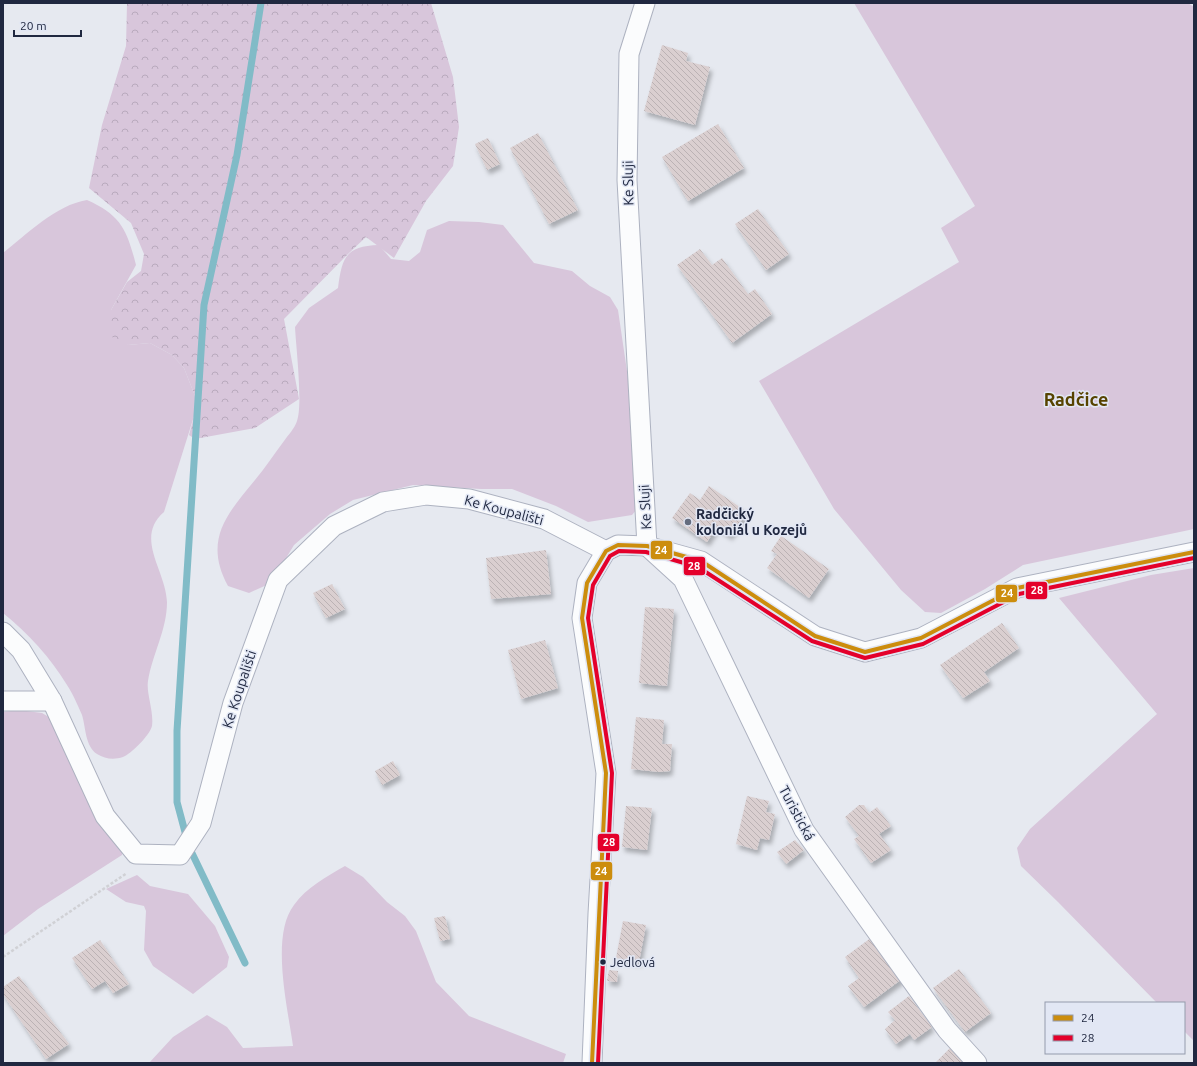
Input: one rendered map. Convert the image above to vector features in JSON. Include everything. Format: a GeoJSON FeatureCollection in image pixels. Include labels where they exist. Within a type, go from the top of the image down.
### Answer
{"type":"FeatureCollection","features":[{"type":"Feature","properties":{"kind":"street","name":"Ke Sluji"},"geometry":{"type":"LineString","coordinates":[[606,551],[618,546],[647,546],[627,180],[629,54],[645,3]]}},
{"type":"Feature","properties":{"kind":"street","name":"Ke Koupališti"},"geometry":{"type":"LineString","coordinates":[[3,632],[21,650],[52,701],[105,816],[136,854],[180,855],[201,823],[233,703],[278,580],[334,526],[383,502],[426,496],[469,499],[544,519],[606,551]]}},
{"type":"Feature","properties":{"kind":"street"},"geometry":{"type":"LineString","coordinates":[[647,546],[701,561],[815,636],[865,652],[921,638],[1017,588],[1194,552]]}},
{"type":"Feature","properties":{"kind":"street","name":"Turistická"},"geometry":{"type":"LineString","coordinates":[[647,546],[683,579],[804,830],[947,1030],[977,1063]]}},
{"type":"Feature","properties":{"kind":"street"},"geometry":{"type":"LineString","coordinates":[[592,1063],[606,773],[582,618],[587,583],[606,551]]}},
{"type":"Feature","properties":{"kind":"street"},"geometry":{"type":"LineString","coordinates":[[3,702],[52,701]]}},
{"type":"Feature","properties":{"kind":"path"},"geometry":{"type":"LineString","coordinates":[[3,957],[153,855]]}},
{"type":"Feature","properties":{"kind":"green space"},"geometry":{"type":"Polygon","coordinates":[[[127,3],[431,3],[453,77],[459,127],[453,166],[426,201],[394,258],[366,237],[284,319],[299,399],[255,428],[195,439],[189,435],[195,413],[195,396],[184,368],[172,355],[150,343],[128,345],[112,337],[111,310],[127,282],[141,271],[144,254],[131,223],[89,188],[102,125],[126,46],[127,3]]]}},
{"type":"Feature","properties":{"kind":"green space"},"geometry":{"type":"Polygon","coordinates":[[[854,3],[1188,3],[1194,7],[1194,529],[1023,565],[985,589],[941,613],[925,612],[901,590],[834,509],[759,381],[959,262],[941,228],[975,206],[854,3]]]}},
{"type":"Feature","properties":{"kind":"green space"},"geometry":{"type":"Polygon","coordinates":[[[87,200],[108,212],[115,218],[126,233],[133,253],[136,265],[111,310],[128,345],[150,343],[172,355],[184,368],[195,396],[195,413],[164,512],[155,522],[152,533],[154,555],[162,578],[167,602],[165,622],[148,681],[152,726],[151,730],[140,744],[131,752],[123,757],[113,759],[103,757],[93,751],[86,736],[82,715],[71,692],[60,675],[38,646],[22,629],[3,613],[3,253],[42,221],[53,214],[75,203],[87,200]]]}},
{"type":"Feature","properties":{"kind":"green space"},"geometry":{"type":"Polygon","coordinates":[[[449,221],[479,222],[503,225],[534,263],[572,271],[590,286],[610,297],[618,310],[638,446],[637,509],[632,515],[588,522],[556,506],[512,489],[481,489],[413,485],[353,500],[330,514],[294,545],[271,583],[249,593],[228,586],[221,570],[218,555],[218,541],[222,528],[235,504],[266,466],[293,429],[297,421],[299,413],[299,375],[295,327],[309,308],[338,288],[341,268],[348,255],[353,251],[359,248],[379,245],[391,259],[409,261],[420,252],[427,230],[449,221]]]}},
{"type":"Feature","properties":{"kind":"green space"},"geometry":{"type":"Polygon","coordinates":[[[1194,568],[1194,1041],[1185,1032],[1185,1002],[1156,1002],[1021,866],[1017,848],[1030,829],[1157,714],[1059,598],[1151,575],[1194,568]]]}},
{"type":"Feature","properties":{"kind":"green space"},"geometry":{"type":"Polygon","coordinates":[[[19,710],[42,713],[54,720],[122,847],[122,855],[38,909],[3,936],[3,712],[19,710]]]}},
{"type":"Feature","properties":{"kind":"green space"},"geometry":{"type":"Polygon","coordinates":[[[345,866],[363,877],[387,902],[405,916],[416,931],[436,982],[469,1016],[566,1054],[563,1063],[149,1063],[173,1037],[207,1015],[227,1027],[243,1048],[293,1046],[285,993],[282,953],[283,935],[287,918],[294,905],[305,893],[317,883],[345,866]]]}},
{"type":"Feature","properties":{"kind":"green space"},"geometry":{"type":"Polygon","coordinates":[[[137,875],[150,886],[188,894],[215,926],[229,957],[227,967],[193,994],[153,966],[144,950],[146,911],[144,906],[126,902],[106,889],[137,875]]]}},
{"type":"Feature","properties":{"kind":"building"},"geometry":{"type":"Polygon","coordinates":[[[662,45],[688,53],[686,61],[710,67],[695,125],[644,111],[662,45]]]}},
{"type":"Feature","properties":{"kind":"building"},"geometry":{"type":"Polygon","coordinates":[[[718,124],[744,168],[688,201],[662,157],[718,124]]]}},
{"type":"Feature","properties":{"kind":"building"},"geometry":{"type":"Polygon","coordinates":[[[538,133],[578,210],[549,224],[510,148],[538,133]]]}},
{"type":"Feature","properties":{"kind":"building"},"geometry":{"type":"Polygon","coordinates":[[[488,138],[500,164],[487,170],[475,144],[488,138]]]}},
{"type":"Feature","properties":{"kind":"building"},"geometry":{"type":"Polygon","coordinates":[[[758,209],[789,254],[766,270],[735,224],[758,209]]]}},
{"type":"Feature","properties":{"kind":"building"},"geometry":{"type":"Polygon","coordinates":[[[700,249],[712,265],[722,258],[748,294],[755,289],[772,314],[732,343],[677,265],[700,249]]]}},
{"type":"Feature","properties":{"kind":"building"},"geometry":{"type":"Polygon","coordinates":[[[709,486],[747,512],[730,536],[717,527],[707,542],[672,518],[690,493],[700,500],[709,486]]]}},
{"type":"Feature","properties":{"kind":"building"},"geometry":{"type":"Polygon","coordinates":[[[781,536],[829,569],[809,598],[767,568],[777,554],[771,551],[781,536]]]}},
{"type":"Feature","properties":{"kind":"building"},"geometry":{"type":"Polygon","coordinates":[[[546,550],[551,594],[491,599],[486,558],[546,550]]]}},
{"type":"Feature","properties":{"kind":"building"},"geometry":{"type":"Polygon","coordinates":[[[332,584],[345,609],[326,618],[313,593],[332,584]]]}},
{"type":"Feature","properties":{"kind":"building"},"geometry":{"type":"Polygon","coordinates":[[[645,607],[674,609],[667,686],[639,683],[645,607]]]}},
{"type":"Feature","properties":{"kind":"building"},"geometry":{"type":"Polygon","coordinates":[[[1002,623],[1019,648],[984,672],[990,681],[963,698],[940,665],[1002,623]]]}},
{"type":"Feature","properties":{"kind":"building"},"geometry":{"type":"Polygon","coordinates":[[[545,640],[558,688],[521,699],[508,650],[545,640]]]}},
{"type":"Feature","properties":{"kind":"building"},"geometry":{"type":"Polygon","coordinates":[[[636,717],[664,720],[662,744],[672,744],[670,771],[659,772],[631,769],[636,717]]]}},
{"type":"Feature","properties":{"kind":"building"},"geometry":{"type":"Polygon","coordinates":[[[393,761],[400,775],[382,785],[375,771],[393,761]]]}},
{"type":"Feature","properties":{"kind":"building"},"geometry":{"type":"Polygon","coordinates":[[[747,796],[769,801],[766,812],[775,814],[769,840],[760,838],[757,850],[736,844],[747,796]]]}},
{"type":"Feature","properties":{"kind":"building"},"geometry":{"type":"Polygon","coordinates":[[[859,805],[864,805],[869,813],[877,807],[891,826],[879,834],[891,850],[871,863],[854,839],[859,836],[845,817],[859,805]]]}},
{"type":"Feature","properties":{"kind":"building"},"geometry":{"type":"Polygon","coordinates":[[[626,806],[652,808],[647,850],[622,847],[626,806]]]}},
{"type":"Feature","properties":{"kind":"building"},"geometry":{"type":"Polygon","coordinates":[[[795,840],[804,850],[786,864],[777,852],[795,840]]]}},
{"type":"Feature","properties":{"kind":"building"},"geometry":{"type":"Polygon","coordinates":[[[445,916],[450,939],[440,941],[434,918],[445,916]]]}},
{"type":"Feature","properties":{"kind":"building"},"geometry":{"type":"Polygon","coordinates":[[[623,921],[646,925],[639,962],[616,958],[623,921]]]}},
{"type":"Feature","properties":{"kind":"building"},"geometry":{"type":"Polygon","coordinates":[[[872,937],[902,979],[864,1007],[848,986],[859,978],[845,957],[872,937]]]}},
{"type":"Feature","properties":{"kind":"building"},"geometry":{"type":"Polygon","coordinates":[[[100,940],[129,984],[113,993],[105,981],[92,989],[72,958],[100,940]]]}},
{"type":"Feature","properties":{"kind":"building"},"geometry":{"type":"Polygon","coordinates":[[[959,969],[991,1013],[965,1032],[933,988],[959,969]]]}},
{"type":"Feature","properties":{"kind":"building"},"geometry":{"type":"Polygon","coordinates":[[[609,970],[618,971],[617,982],[607,981],[609,970]]]}},
{"type":"Feature","properties":{"kind":"building"},"geometry":{"type":"Polygon","coordinates":[[[19,976],[69,1044],[46,1059],[3,994],[3,987],[19,976]]]}},
{"type":"Feature","properties":{"kind":"building"},"geometry":{"type":"Polygon","coordinates":[[[909,996],[932,1027],[914,1040],[910,1034],[896,1044],[885,1029],[895,1020],[888,1012],[909,996]]]}},
{"type":"Feature","properties":{"kind":"building"},"geometry":{"type":"Polygon","coordinates":[[[952,1046],[968,1063],[935,1063],[952,1046]]]}},
{"type":"Feature","properties":{"kind":"waterway"},"geometry":{"type":"LineString","coordinates":[[245,963],[189,847],[177,802],[177,731],[204,305],[237,155],[261,3]]}},
{"type":"Feature","properties":{"kind":"transit line","name":"24"},"geometry":{"type":"LineString","coordinates":[[592,1063],[606,773],[582,618],[587,583],[606,551],[618,545],[647,546],[701,561],[815,636],[865,652],[921,638],[1017,588],[1194,552]]}},
{"type":"Feature","properties":{"kind":"transit line","name":"28"},"geometry":{"type":"LineString","coordinates":[[598,1063],[612,773],[588,618],[593,585],[610,556],[619,551],[646,552],[698,567],[812,641],[865,658],[923,644],[1019,594],[1194,558]]}},
{"type":"Feature","properties":{"kind":"place","name":"Radčický koloniál u Kozejů"},"geometry":{"type":"Point","coordinates":[688,522]}},
{"type":"Feature","properties":{"kind":"place","name":"Jedlová"},"geometry":{"type":"Point","coordinates":[603,962]}},
{"type":"Feature","properties":{"kind":"district","name":"Radčice"},"geometry":{"type":"Point","coordinates":[1076,399]}}]}
